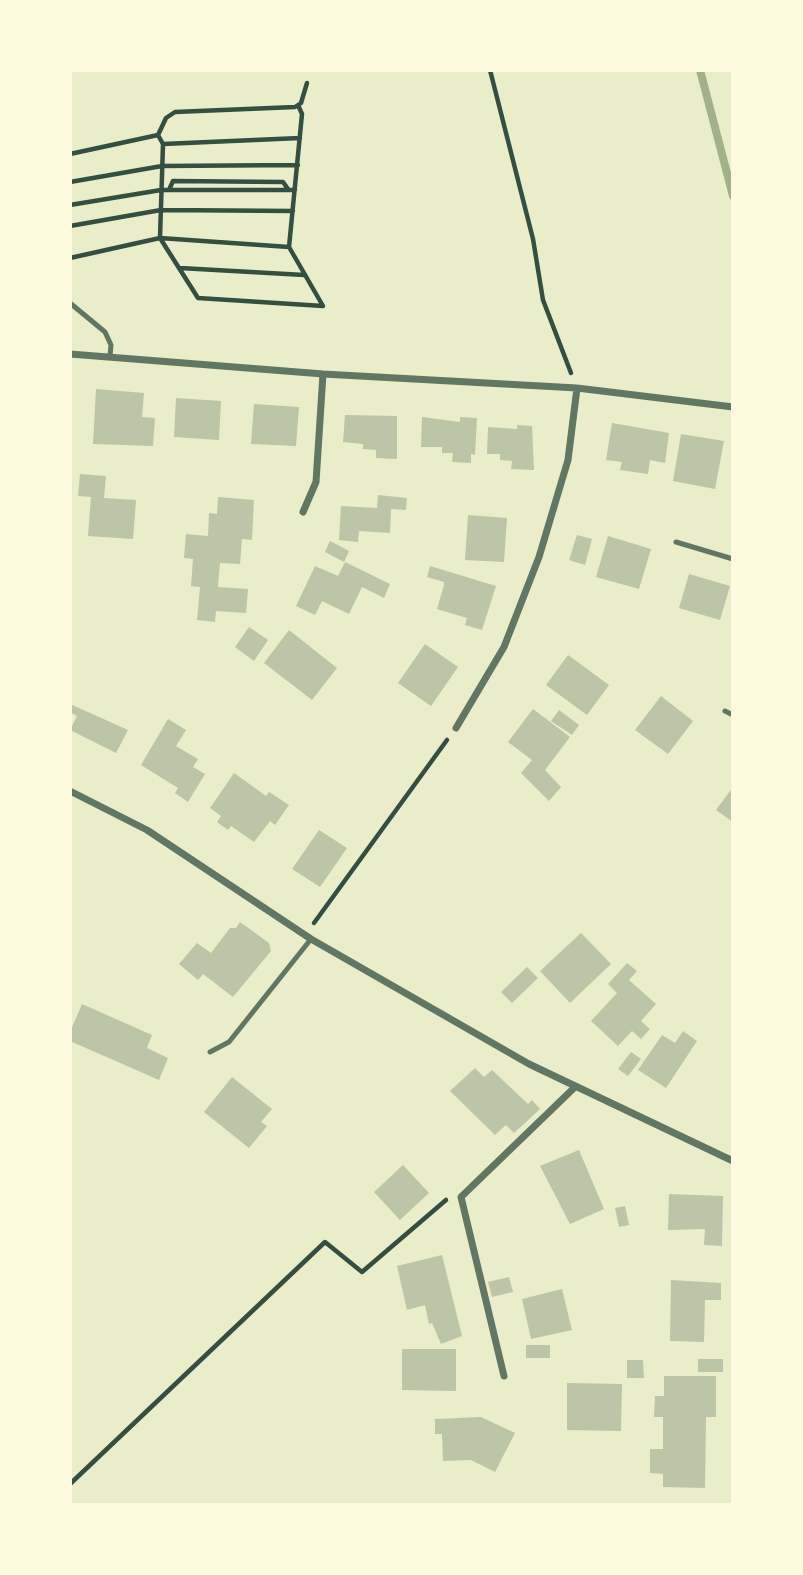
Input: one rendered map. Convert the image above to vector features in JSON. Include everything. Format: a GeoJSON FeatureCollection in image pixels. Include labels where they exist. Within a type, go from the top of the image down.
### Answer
{"type":"FeatureCollection","features":[{"type":"Feature","properties":{"kind":"street"},"geometry":{"type":"LineString","coordinates":[[70,354],[323,374],[577,388],[733,407]]}},
{"type":"Feature","properties":{"kind":"street"},"geometry":{"type":"LineString","coordinates":[[303,512],[316,482],[323,374]]}},
{"type":"Feature","properties":{"kind":"street"},"geometry":{"type":"LineString","coordinates":[[456,728],[504,647],[540,557],[568,460],[577,388]]}},
{"type":"Feature","properties":{"kind":"street"},"geometry":{"type":"LineString","coordinates":[[70,791],[147,830],[309,937],[529,1065],[642,1115],[733,1161]]}},
{"type":"Feature","properties":{"kind":"street"},"geometry":{"type":"LineString","coordinates":[[504,1376],[461,1197],[575,1087]]}},
{"type":"Feature","properties":{"kind":"lane"},"geometry":{"type":"LineString","coordinates":[[70,303],[105,332],[111,345],[110,356]]}},
{"type":"Feature","properties":{"kind":"lane"},"geometry":{"type":"LineString","coordinates":[[676,542],[733,559]]}},
{"type":"Feature","properties":{"kind":"lane"},"geometry":{"type":"LineString","coordinates":[[725,711],[733,715]]}},
{"type":"Feature","properties":{"kind":"lane"},"geometry":{"type":"LineString","coordinates":[[210,1052],[229,1042],[309,937]]}},
{"type":"Feature","properties":{"kind":"path"},"geometry":{"type":"LineString","coordinates":[[490,70],[533,239],[543,300],[577,388]]}},
{"type":"Feature","properties":{"kind":"path"},"geometry":{"type":"LineString","coordinates":[[158,135],[163,144],[160,238],[198,298],[323,306],[289,247],[302,114],[298,104],[307,83]]}},
{"type":"Feature","properties":{"kind":"path"},"geometry":{"type":"LineString","coordinates":[[158,135],[166,118],[174,112],[298,104]]}},
{"type":"Feature","properties":{"kind":"path"},"geometry":{"type":"LineString","coordinates":[[70,154],[158,135]]}},
{"type":"Feature","properties":{"kind":"path"},"geometry":{"type":"LineString","coordinates":[[163,144],[300,138]]}},
{"type":"Feature","properties":{"kind":"path"},"geometry":{"type":"LineString","coordinates":[[70,182],[162,166],[298,165]]}},
{"type":"Feature","properties":{"kind":"path"},"geometry":{"type":"LineString","coordinates":[[169,190],[173,181],[283,182],[288,190]]}},
{"type":"Feature","properties":{"kind":"path"},"geometry":{"type":"LineString","coordinates":[[70,205],[161,190],[295,190]]}},
{"type":"Feature","properties":{"kind":"path"},"geometry":{"type":"LineString","coordinates":[[70,226],[160,210],[293,211]]}},
{"type":"Feature","properties":{"kind":"path"},"geometry":{"type":"LineString","coordinates":[[70,258],[160,238],[289,247]]}},
{"type":"Feature","properties":{"kind":"path"},"geometry":{"type":"LineString","coordinates":[[179,268],[304,275]]}},
{"type":"Feature","properties":{"kind":"path"},"geometry":{"type":"LineString","coordinates":[[309,937],[456,728]]}},
{"type":"Feature","properties":{"kind":"path"},"geometry":{"type":"LineString","coordinates":[[70,1484],[325,1242],[362,1272],[446,1200],[461,1197]]}},
{"type":"Feature","properties":{"kind":"building"},"geometry":{"type":"Polygon","coordinates":[[[96,389],[144,393],[142,417],[155,418],[153,446],[93,444],[96,389]]]}},
{"type":"Feature","properties":{"kind":"building"},"geometry":{"type":"Polygon","coordinates":[[[176,398],[221,401],[219,440],[174,437],[176,398]]]}},
{"type":"Feature","properties":{"kind":"building"},"geometry":{"type":"Polygon","coordinates":[[[254,404],[299,407],[296,446],[251,444],[254,404]]]}},
{"type":"Feature","properties":{"kind":"building"},"geometry":{"type":"Polygon","coordinates":[[[345,415],[397,416],[397,459],[376,458],[376,450],[363,449],[363,444],[343,442],[345,415]]]}},
{"type":"Feature","properties":{"kind":"building"},"geometry":{"type":"Polygon","coordinates":[[[422,417],[460,422],[460,417],[477,418],[475,455],[471,454],[471,463],[452,462],[453,453],[442,453],[442,447],[421,447],[422,417]]]}},
{"type":"Feature","properties":{"kind":"building"},"geometry":{"type":"Polygon","coordinates":[[[612,423],[669,433],[665,463],[650,460],[648,474],[620,470],[622,462],[606,460],[612,423]]]}},
{"type":"Feature","properties":{"kind":"building"},"geometry":{"type":"Polygon","coordinates":[[[517,425],[532,426],[534,470],[511,469],[512,461],[500,460],[500,454],[487,454],[488,427],[517,429],[517,425]]]}},
{"type":"Feature","properties":{"kind":"building"},"geometry":{"type":"Polygon","coordinates":[[[681,434],[724,441],[715,489],[673,481],[681,434]]]}},
{"type":"Feature","properties":{"kind":"building"},"geometry":{"type":"Polygon","coordinates":[[[80,474],[106,476],[104,498],[136,500],[133,539],[88,536],[91,497],[78,496],[80,474]]]}},
{"type":"Feature","properties":{"kind":"building"},"geometry":{"type":"Polygon","coordinates":[[[378,495],[407,498],[406,510],[391,509],[390,533],[359,531],[358,542],[339,540],[341,506],[377,508],[378,495]]]}},
{"type":"Feature","properties":{"kind":"building"},"geometry":{"type":"Polygon","coordinates":[[[218,497],[254,500],[252,540],[242,539],[240,564],[220,563],[218,587],[248,589],[246,613],[216,611],[215,622],[197,620],[200,587],[191,586],[193,559],[184,558],[186,534],[208,536],[209,513],[217,514],[218,497]]]}},
{"type":"Feature","properties":{"kind":"building"},"geometry":{"type":"Polygon","coordinates":[[[468,515],[507,518],[504,562],[465,560],[468,515]]]}},
{"type":"Feature","properties":{"kind":"building"},"geometry":{"type":"Polygon","coordinates":[[[577,535],[592,539],[585,565],[569,560],[577,535]]]}},
{"type":"Feature","properties":{"kind":"building"},"geometry":{"type":"Polygon","coordinates":[[[608,536],[651,549],[639,589],[596,577],[608,536]]]}},
{"type":"Feature","properties":{"kind":"building"},"geometry":{"type":"Polygon","coordinates":[[[330,541],[349,551],[344,562],[325,552],[330,541]]]}},
{"type":"Feature","properties":{"kind":"building"},"geometry":{"type":"Polygon","coordinates":[[[345,562],[390,584],[384,598],[362,587],[349,614],[322,601],[315,615],[296,606],[315,566],[338,576],[345,562]]]}},
{"type":"Feature","properties":{"kind":"building"},"geometry":{"type":"Polygon","coordinates":[[[430,566],[496,586],[482,630],[465,625],[467,618],[437,609],[444,582],[427,577],[430,566]]]}},
{"type":"Feature","properties":{"kind":"building"},"geometry":{"type":"Polygon","coordinates":[[[689,574],[730,586],[720,620],[679,608],[689,574]]]}},
{"type":"Feature","properties":{"kind":"building"},"geometry":{"type":"Polygon","coordinates":[[[249,627],[268,640],[254,661],[235,647],[249,627]]]}},
{"type":"Feature","properties":{"kind":"building"},"geometry":{"type":"Polygon","coordinates":[[[289,630],[337,668],[312,700],[264,663],[289,630]]]}},
{"type":"Feature","properties":{"kind":"building"},"geometry":{"type":"Polygon","coordinates":[[[425,644],[458,667],[431,706],[398,683],[425,644]]]}},
{"type":"Feature","properties":{"kind":"building"},"geometry":{"type":"Polygon","coordinates":[[[568,655],[609,685],[587,715],[546,685],[568,655]]]}},
{"type":"Feature","properties":{"kind":"building"},"geometry":{"type":"Polygon","coordinates":[[[661,696],[693,721],[668,754],[635,730],[661,696]]]}},
{"type":"Feature","properties":{"kind":"building"},"geometry":{"type":"Polygon","coordinates":[[[70,704],[128,730],[116,753],[70,730],[77,716],[70,712],[70,704]]]}},
{"type":"Feature","properties":{"kind":"building"},"geometry":{"type":"Polygon","coordinates":[[[533,709],[570,737],[545,770],[561,787],[549,801],[521,773],[532,760],[508,742],[533,709]]]}},
{"type":"Feature","properties":{"kind":"building"},"geometry":{"type":"Polygon","coordinates":[[[559,710],[579,725],[572,735],[551,721],[559,710]]]}},
{"type":"Feature","properties":{"kind":"building"},"geometry":{"type":"Polygon","coordinates":[[[168,719],[186,730],[176,746],[198,759],[193,767],[205,774],[188,802],[175,793],[178,788],[141,765],[168,719]]]}},
{"type":"Feature","properties":{"kind":"building"},"geometry":{"type":"Polygon","coordinates":[[[234,773],[266,796],[269,792],[289,805],[275,825],[270,821],[254,842],[231,826],[228,830],[217,822],[221,816],[210,808],[234,773]]]}},
{"type":"Feature","properties":{"kind":"building"},"geometry":{"type":"Polygon","coordinates":[[[733,787],[733,822],[716,810],[733,787]]]}},
{"type":"Feature","properties":{"kind":"building"},"geometry":{"type":"Polygon","coordinates":[[[319,830],[347,848],[320,887],[292,869],[319,830]]]}},
{"type":"Feature","properties":{"kind":"building"},"geometry":{"type":"Polygon","coordinates":[[[240,922],[269,943],[271,951],[233,997],[203,974],[198,980],[179,964],[197,943],[211,953],[230,928],[236,928],[240,922]]]}},
{"type":"Feature","properties":{"kind":"building"},"geometry":{"type":"Polygon","coordinates":[[[581,933],[611,964],[570,1003],[540,971],[581,933]]]}},
{"type":"Feature","properties":{"kind":"building"},"geometry":{"type":"Polygon","coordinates":[[[627,963],[637,971],[629,980],[656,1004],[641,1021],[650,1029],[641,1039],[632,1031],[618,1046],[591,1021],[617,993],[608,984],[627,963]]]}},
{"type":"Feature","properties":{"kind":"building"},"geometry":{"type":"Polygon","coordinates":[[[527,967],[538,978],[512,1003],[501,992],[527,967]]]}},
{"type":"Feature","properties":{"kind":"building"},"geometry":{"type":"Polygon","coordinates":[[[82,1004],[152,1035],[147,1048],[168,1058],[159,1080],[70,1041],[70,1032],[82,1004]]]}},
{"type":"Feature","properties":{"kind":"building"},"geometry":{"type":"Polygon","coordinates":[[[683,1031],[697,1041],[666,1088],[638,1070],[662,1035],[675,1043],[683,1031]]]}},
{"type":"Feature","properties":{"kind":"building"},"geometry":{"type":"Polygon","coordinates":[[[631,1052],[641,1059],[628,1076],[618,1069],[631,1052]]]}},
{"type":"Feature","properties":{"kind":"building"},"geometry":{"type":"Polygon","coordinates":[[[475,1068],[484,1077],[492,1070],[528,1104],[532,1100],[540,1109],[514,1133],[506,1125],[495,1135],[450,1091],[475,1068]]]}},
{"type":"Feature","properties":{"kind":"building"},"geometry":{"type":"Polygon","coordinates":[[[232,1077],[272,1109],[261,1122],[267,1126],[249,1148],[204,1112],[232,1077]]]}},
{"type":"Feature","properties":{"kind":"building"},"geometry":{"type":"Polygon","coordinates":[[[579,1150],[604,1209],[570,1224],[540,1166],[579,1150]]]}},
{"type":"Feature","properties":{"kind":"building"},"geometry":{"type":"Polygon","coordinates":[[[403,1165],[429,1193],[400,1220],[374,1192],[403,1165]]]}},
{"type":"Feature","properties":{"kind":"building"},"geometry":{"type":"Polygon","coordinates":[[[669,1194],[723,1196],[722,1246],[704,1245],[705,1229],[668,1230],[669,1194]]]}},
{"type":"Feature","properties":{"kind":"building"},"geometry":{"type":"Polygon","coordinates":[[[625,1206],[629,1225],[619,1227],[615,1208],[625,1206]]]}},
{"type":"Feature","properties":{"kind":"building"},"geometry":{"type":"Polygon","coordinates":[[[442,1255],[462,1336],[441,1344],[432,1323],[429,1324],[425,1305],[407,1310],[397,1266],[442,1255]]]}},
{"type":"Feature","properties":{"kind":"building"},"geometry":{"type":"Polygon","coordinates":[[[509,1277],[513,1292],[492,1297],[488,1282],[509,1277]]]}},
{"type":"Feature","properties":{"kind":"building"},"geometry":{"type":"Polygon","coordinates":[[[671,1280],[721,1283],[721,1300],[705,1300],[704,1342],[670,1341],[671,1280]]]}},
{"type":"Feature","properties":{"kind":"building"},"geometry":{"type":"Polygon","coordinates":[[[562,1289],[572,1330],[531,1339],[522,1299],[562,1289]]]}},
{"type":"Feature","properties":{"kind":"building"},"geometry":{"type":"Polygon","coordinates":[[[526,1345],[550,1345],[550,1358],[526,1358],[526,1345]]]}},
{"type":"Feature","properties":{"kind":"building"},"geometry":{"type":"Polygon","coordinates":[[[402,1349],[456,1349],[456,1391],[402,1390],[402,1349]]]}},
{"type":"Feature","properties":{"kind":"building"},"geometry":{"type":"Polygon","coordinates":[[[698,1359],[723,1359],[723,1372],[698,1372],[698,1359]]]}},
{"type":"Feature","properties":{"kind":"building"},"geometry":{"type":"Polygon","coordinates":[[[627,1360],[643,1360],[644,1378],[627,1378],[627,1360]]]}},
{"type":"Feature","properties":{"kind":"building"},"geometry":{"type":"Polygon","coordinates":[[[664,1376],[716,1376],[716,1417],[706,1417],[705,1488],[663,1487],[663,1474],[650,1473],[650,1449],[663,1449],[663,1417],[654,1417],[655,1396],[664,1396],[664,1376]]]}},
{"type":"Feature","properties":{"kind":"building"},"geometry":{"type":"Polygon","coordinates":[[[567,1383],[622,1384],[621,1431],[567,1430],[567,1383]]]}},
{"type":"Feature","properties":{"kind":"building"},"geometry":{"type":"Polygon","coordinates":[[[481,1417],[515,1433],[495,1472],[471,1460],[443,1461],[442,1434],[435,1434],[435,1419],[481,1417]]]}},
{"type":"Feature","properties":{"kind":"waterway"},"geometry":{"type":"LineString","coordinates":[[700,70],[733,196]]}}]}
